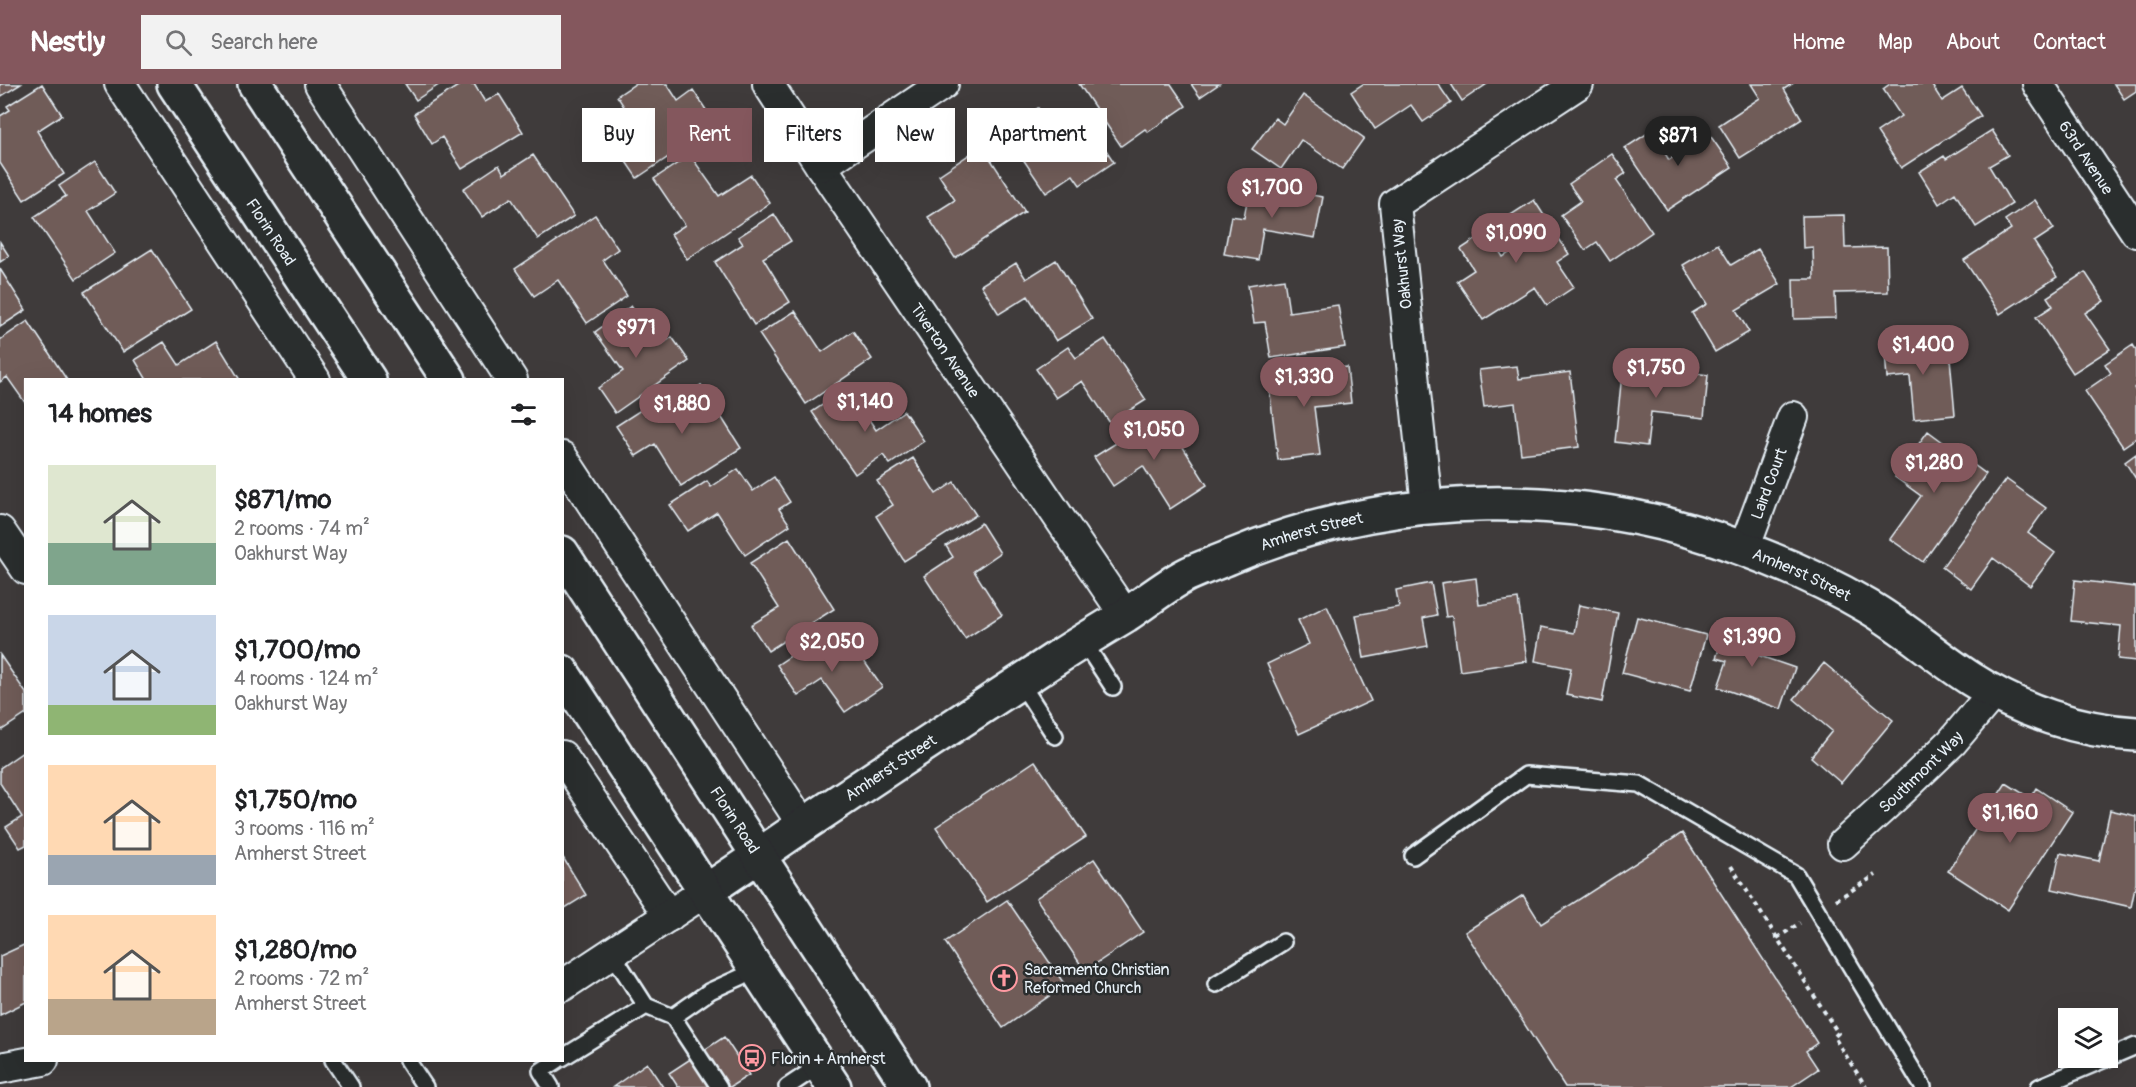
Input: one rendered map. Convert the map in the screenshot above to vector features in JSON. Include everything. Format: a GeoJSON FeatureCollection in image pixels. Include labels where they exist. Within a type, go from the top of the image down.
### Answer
{"type":"FeatureCollection","features":[{"type":"Feature","properties":{"kind":"main road","name":"Florin Road"},"geometry":{"type":"LineString","coordinates":[[174,84],[368,378]]}},
{"type":"Feature","properties":{"kind":"main road"},"geometry":{"type":"LineString","coordinates":[[255,84],[448,378]]}},
{"type":"Feature","properties":{"kind":"main road","name":"Amherst Street"},"geometry":{"type":"LineString","coordinates":[[706,891],[1020,682],[1185,576],[1253,547],[1312,528],[1427,506],[1490,504],[1552,506],[1614,514],[1687,530],[1744,549],[1814,579],[1867,606],[1969,678],[2037,712],[2080,725],[2136,734]]}},
{"type":"Feature","properties":{"kind":"main road","name":"Florin Road"},"geometry":{"type":"LineString","coordinates":[[564,556],[909,1087]]}},
{"type":"Feature","properties":{"kind":"main road"},"geometry":{"type":"LineString","coordinates":[[564,675],[759,969],[827,1076]]}},
{"type":"Feature","properties":{"kind":"street"},"geometry":{"type":"LineString","coordinates":[[120,84],[314,378]]}},
{"type":"Feature","properties":{"kind":"street"},"geometry":{"type":"LineString","coordinates":[[320,84],[511,378]]}},
{"type":"Feature","properties":{"kind":"street","name":"Tiverton Avenue"},"geometry":{"type":"LineString","coordinates":[[768,84],[1125,615]]}},
{"type":"Feature","properties":{"kind":"street"},"geometry":{"type":"LineString","coordinates":[[821,166],[944,84]]}},
{"type":"Feature","properties":{"kind":"street","name":"Oakhurst Way"},"geometry":{"type":"LineString","coordinates":[[1427,506],[1395,204],[1578,84]]}},
{"type":"Feature","properties":{"kind":"street","name":"63rd Avenue"},"geometry":{"type":"LineString","coordinates":[[2038,84],[2136,232]]}},
{"type":"Feature","properties":{"kind":"street","name":"Laird Court"},"geometry":{"type":"LineString","coordinates":[[1744,549],[1793,417]]}},
{"type":"Feature","properties":{"kind":"street"},"geometry":{"type":"LineString","coordinates":[[564,460],[803,825]]}},
{"type":"Feature","properties":{"kind":"street"},"geometry":{"type":"LineString","coordinates":[[0,532],[24,567]]}},
{"type":"Feature","properties":{"kind":"street","name":"Southmont Way"},"geometry":{"type":"LineString","coordinates":[[1843,844],[1952,742],[1994,692]]}},
{"type":"Feature","properties":{"kind":"street"},"geometry":{"type":"LineString","coordinates":[[564,759],[669,916]]}},
{"type":"Feature","properties":{"kind":"street","name":"Amherst Street"},"geometry":{"type":"LineString","coordinates":[[564,985],[706,891]]}},
{"type":"Feature","properties":{"kind":"street"},"geometry":{"type":"LineString","coordinates":[[0,1068],[33,1062]]}},
{"type":"Feature","properties":{"kind":"lane"},"geometry":{"type":"LineString","coordinates":[[1083,641],[1113,687]]}},
{"type":"Feature","properties":{"kind":"lane"},"geometry":{"type":"LineString","coordinates":[[1020,682],[1055,736]]}},
{"type":"Feature","properties":{"kind":"lane"},"geometry":{"type":"LineString","coordinates":[[1413,856],[1526,775],[1639,784],[1796,875],[1923,1087]]}},
{"type":"Feature","properties":{"kind":"lane"},"geometry":{"type":"LineString","coordinates":[[1216,984],[1283,942]]}},
{"type":"Feature","properties":{"kind":"lane"},"geometry":{"type":"LineString","coordinates":[[612,953],[646,1006],[673,1017],[719,1087]]}},
{"type":"Feature","properties":{"kind":"lane"},"geometry":{"type":"LineString","coordinates":[[673,1017],[710,991],[759,969]]}},
{"type":"Feature","properties":{"kind":"lane"},"geometry":{"type":"LineString","coordinates":[[564,1052],[646,1006]]}},
{"type":"Feature","properties":{"kind":"lane"},"geometry":{"type":"LineString","coordinates":[[2039,1087],[2136,1046]]}},
{"type":"Feature","properties":{"kind":"lane"},"geometry":{"type":"LineString","coordinates":[[334,1062],[351,1087]]}},
{"type":"Feature","properties":{"kind":"lane"},"geometry":{"type":"LineString","coordinates":[[408,1062],[424,1087]]}},
{"type":"Feature","properties":{"kind":"lane"},"geometry":{"type":"LineString","coordinates":[[551,1087],[541,1071],[552,1062]]}},
{"type":"Feature","properties":{"kind":"lane"},"geometry":{"type":"LineString","coordinates":[[787,1087],[827,1076]]}},
{"type":"Feature","properties":{"kind":"path"},"geometry":{"type":"LineString","coordinates":[[1727,860],[1838,1034],[1834,1037],[1866,1087]]}},
{"type":"Feature","properties":{"kind":"building"},"geometry":{"type":"Polygon","coordinates":[[[0,84],[21,84],[0,97],[0,84]]]}},
{"type":"Feature","properties":{"kind":"building"},"geometry":{"type":"Polygon","coordinates":[[[42,84],[62,115],[37,131],[64,174],[24,200],[0,163],[0,116],[10,110],[7,106],[42,84]]]}},
{"type":"Feature","properties":{"kind":"building"},"geometry":{"type":"Polygon","coordinates":[[[405,84],[440,84],[416,100],[405,84]]]}},
{"type":"Feature","properties":{"kind":"building"},"geometry":{"type":"Polygon","coordinates":[[[461,84],[474,84],[485,102],[499,94],[523,132],[462,169],[442,137],[432,144],[414,114],[461,84]]]}},
{"type":"Feature","properties":{"kind":"building"},"geometry":{"type":"Polygon","coordinates":[[[635,84],[667,84],[678,101],[693,90],[705,108],[667,108],[667,158],[637,178],[626,162],[655,162],[655,108],[625,108],[617,96],[635,84]]]}},
{"type":"Feature","properties":{"kind":"building"},"geometry":{"type":"Polygon","coordinates":[[[1079,84],[1171,84],[1186,106],[1148,132],[1145,129],[1121,146],[1107,125],[1107,108],[1095,108],[1079,84]]]}},
{"type":"Feature","properties":{"kind":"building"},"geometry":{"type":"Polygon","coordinates":[[[1191,84],[1219,84],[1200,97],[1191,84]]]}},
{"type":"Feature","properties":{"kind":"building"},"geometry":{"type":"Polygon","coordinates":[[[1363,84],[1438,84],[1451,103],[1423,122],[1411,105],[1375,129],[1351,92],[1363,84]]]}},
{"type":"Feature","properties":{"kind":"building"},"geometry":{"type":"Polygon","coordinates":[[[1451,84],[1487,84],[1462,101],[1451,84]]]}},
{"type":"Feature","properties":{"kind":"building"},"geometry":{"type":"Polygon","coordinates":[[[1751,84],[1792,84],[1784,89],[1802,119],[1740,158],[1719,125],[1760,98],[1751,84]]]}},
{"type":"Feature","properties":{"kind":"building"},"geometry":{"type":"Polygon","coordinates":[[[1890,84],[1931,84],[1942,101],[1962,88],[1981,116],[1901,168],[1877,132],[1901,116],[1883,89],[1890,84]]]}},
{"type":"Feature","properties":{"kind":"building"},"geometry":{"type":"Polygon","coordinates":[[[2114,84],[2136,84],[2136,91],[2124,99],[2114,84]]]}},
{"type":"Feature","properties":{"kind":"building"},"geometry":{"type":"Polygon","coordinates":[[[1303,95],[1364,138],[1342,169],[1301,140],[1281,169],[1252,149],[1275,118],[1283,124],[1303,95]]]}},
{"type":"Feature","properties":{"kind":"building"},"geometry":{"type":"Polygon","coordinates":[[[1992,130],[2008,155],[1989,166],[2012,204],[1976,227],[1955,193],[1939,204],[1919,172],[1944,156],[1946,159],[1992,130]]]}},
{"type":"Feature","properties":{"kind":"building"},"geometry":{"type":"Polygon","coordinates":[[[1651,131],[1669,160],[1709,134],[1732,167],[1667,210],[1625,148],[1651,131]]]}},
{"type":"Feature","properties":{"kind":"building"},"geometry":{"type":"Polygon","coordinates":[[[1107,152],[1114,162],[1080,185],[1073,175],[1046,193],[1025,162],[1107,162],[1107,152]]]}},
{"type":"Feature","properties":{"kind":"building"},"geometry":{"type":"Polygon","coordinates":[[[1612,154],[1626,173],[1616,180],[1652,232],[1610,261],[1597,242],[1585,250],[1561,215],[1581,201],[1569,184],[1612,154]]]}},
{"type":"Feature","properties":{"kind":"building"},"geometry":{"type":"Polygon","coordinates":[[[533,155],[574,216],[538,239],[511,198],[482,217],[463,189],[499,165],[504,174],[533,155]]]}},
{"type":"Feature","properties":{"kind":"building"},"geometry":{"type":"Polygon","coordinates":[[[967,156],[967,162],[992,162],[1025,212],[955,258],[928,217],[955,200],[939,175],[967,156]]]}},
{"type":"Feature","properties":{"kind":"building"},"geometry":{"type":"Polygon","coordinates":[[[95,162],[115,193],[88,211],[115,253],[76,279],[34,217],[66,196],[59,186],[95,162]]]}},
{"type":"Feature","properties":{"kind":"building"},"geometry":{"type":"Polygon","coordinates":[[[680,162],[695,162],[719,196],[751,175],[770,203],[687,259],[671,234],[685,225],[654,179],[680,162]]]}},
{"type":"Feature","properties":{"kind":"building"},"geometry":{"type":"Polygon","coordinates":[[[1250,184],[1323,197],[1315,238],[1263,229],[1258,260],[1224,254],[1231,216],[1244,218],[1250,184]]]}},
{"type":"Feature","properties":{"kind":"building"},"geometry":{"type":"Polygon","coordinates":[[[1534,200],[1569,254],[1557,262],[1574,287],[1547,305],[1535,287],[1483,320],[1457,281],[1474,270],[1461,249],[1487,232],[1503,257],[1520,246],[1503,220],[1534,200]]]}},
{"type":"Feature","properties":{"kind":"building"},"geometry":{"type":"Polygon","coordinates":[[[2035,200],[2054,229],[2034,242],[2057,277],[2000,314],[1964,260],[2011,229],[2005,220],[2035,200]]]}},
{"type":"Feature","properties":{"kind":"building"},"geometry":{"type":"Polygon","coordinates":[[[774,214],[791,241],[763,258],[790,302],[754,325],[715,262],[743,244],[738,237],[774,214]]]}},
{"type":"Feature","properties":{"kind":"building"},"geometry":{"type":"Polygon","coordinates":[[[595,215],[618,249],[603,260],[627,296],[587,323],[558,280],[534,296],[515,269],[595,215]]]}},
{"type":"Feature","properties":{"kind":"building"},"geometry":{"type":"Polygon","coordinates":[[[1844,215],[1845,248],[1887,247],[1888,292],[1835,293],[1836,318],[1794,319],[1793,279],[1814,279],[1813,247],[1803,248],[1802,216],[1844,215]]]}},
{"type":"Feature","properties":{"kind":"building"},"geometry":{"type":"Polygon","coordinates":[[[0,242],[9,256],[0,262],[0,242]]]}},
{"type":"Feature","properties":{"kind":"building"},"geometry":{"type":"Polygon","coordinates":[[[1718,244],[1731,265],[1758,249],[1780,284],[1736,310],[1749,332],[1715,352],[1692,313],[1707,304],[1683,265],[1718,244]]]}},
{"type":"Feature","properties":{"kind":"building"},"geometry":{"type":"Polygon","coordinates":[[[152,249],[191,309],[123,352],[84,292],[152,249]]]}},
{"type":"Feature","properties":{"kind":"building"},"geometry":{"type":"Polygon","coordinates":[[[1056,260],[1092,319],[1056,341],[1028,296],[999,314],[981,285],[1016,263],[1026,279],[1056,260]]]}},
{"type":"Feature","properties":{"kind":"building"},"geometry":{"type":"Polygon","coordinates":[[[0,269],[26,310],[0,327],[0,269]]]}},
{"type":"Feature","properties":{"kind":"building"},"geometry":{"type":"Polygon","coordinates":[[[2085,272],[2104,301],[2085,313],[2110,349],[2073,373],[2036,317],[2053,306],[2047,297],[2085,272]]]}},
{"type":"Feature","properties":{"kind":"building"},"geometry":{"type":"Polygon","coordinates":[[[1284,279],[1289,312],[1338,305],[1345,347],[1271,358],[1265,322],[1254,323],[1248,285],[1284,279]]]}},
{"type":"Feature","properties":{"kind":"building"},"geometry":{"type":"Polygon","coordinates":[[[631,306],[659,346],[672,337],[689,361],[615,413],[598,388],[623,371],[595,332],[631,306]]]}},
{"type":"Feature","properties":{"kind":"building"},"geometry":{"type":"Polygon","coordinates":[[[795,311],[822,352],[853,331],[872,359],[806,404],[759,334],[795,311]]]}},
{"type":"Feature","properties":{"kind":"building"},"geometry":{"type":"Polygon","coordinates":[[[28,321],[66,378],[24,378],[24,401],[7,377],[0,382],[0,340],[28,321]]]}},
{"type":"Feature","properties":{"kind":"building"},"geometry":{"type":"Polygon","coordinates":[[[1918,338],[1919,349],[1949,347],[1955,415],[1914,419],[1910,376],[1887,378],[1884,341],[1918,338]]]}},
{"type":"Feature","properties":{"kind":"building"},"geometry":{"type":"Polygon","coordinates":[[[1105,339],[1146,400],[1110,423],[1082,381],[1056,398],[1036,369],[1068,347],[1076,358],[1105,339]]]}},
{"type":"Feature","properties":{"kind":"building"},"geometry":{"type":"Polygon","coordinates":[[[216,341],[239,378],[146,378],[135,360],[164,342],[179,365],[216,341]]]}},
{"type":"Feature","properties":{"kind":"building"},"geometry":{"type":"Polygon","coordinates":[[[2133,345],[2136,350],[2136,386],[2134,388],[2136,392],[2136,438],[2123,447],[2085,391],[2111,373],[2105,364],[2133,345]]]}},
{"type":"Feature","properties":{"kind":"building"},"geometry":{"type":"Polygon","coordinates":[[[1623,364],[1708,375],[1704,418],[1651,412],[1647,446],[1615,442],[1623,364]]]}},
{"type":"Feature","properties":{"kind":"building"},"geometry":{"type":"Polygon","coordinates":[[[1517,366],[1519,379],[1570,372],[1579,447],[1521,454],[1515,403],[1484,407],[1479,370],[1517,366]]]}},
{"type":"Feature","properties":{"kind":"building"},"geometry":{"type":"Polygon","coordinates":[[[1347,367],[1351,403],[1314,407],[1320,455],[1278,460],[1268,377],[1347,367]]]}},
{"type":"Feature","properties":{"kind":"building"},"geometry":{"type":"Polygon","coordinates":[[[701,385],[741,448],[681,486],[655,444],[636,456],[616,426],[653,402],[659,412],[701,385]]]}},
{"type":"Feature","properties":{"kind":"building"},"geometry":{"type":"Polygon","coordinates":[[[848,388],[876,430],[904,411],[924,441],[890,464],[883,455],[855,474],[812,412],[848,388]]]}},
{"type":"Feature","properties":{"kind":"building"},"geometry":{"type":"Polygon","coordinates":[[[1162,414],[1207,485],[1170,509],[1143,466],[1113,486],[1094,457],[1162,414]]]}},
{"type":"Feature","properties":{"kind":"building"},"geometry":{"type":"Polygon","coordinates":[[[1928,431],[1986,474],[1923,562],[1890,539],[1921,496],[1895,477],[1928,431]]]}},
{"type":"Feature","properties":{"kind":"building"},"geometry":{"type":"Polygon","coordinates":[[[2136,454],[2136,479],[2125,462],[2136,454]]]}},
{"type":"Feature","properties":{"kind":"building"},"geometry":{"type":"Polygon","coordinates":[[[913,458],[936,494],[954,482],[976,515],[904,561],[876,516],[893,505],[877,481],[913,458]]]}},
{"type":"Feature","properties":{"kind":"building"},"geometry":{"type":"Polygon","coordinates":[[[738,469],[753,491],[774,477],[790,502],[779,509],[790,525],[745,555],[717,512],[688,531],[670,505],[707,481],[711,487],[738,469]]]}},
{"type":"Feature","properties":{"kind":"building"},"geometry":{"type":"Polygon","coordinates":[[[2006,479],[2046,508],[2028,533],[2055,553],[2030,586],[1993,558],[1971,589],[1942,567],[2006,479]]]}},
{"type":"Feature","properties":{"kind":"building"},"geometry":{"type":"Polygon","coordinates":[[[981,523],[1000,553],[974,571],[1002,615],[965,639],[924,576],[953,557],[946,546],[981,523]]]}},
{"type":"Feature","properties":{"kind":"building"},"geometry":{"type":"Polygon","coordinates":[[[789,538],[834,609],[768,651],[751,625],[779,608],[750,563],[789,538]]]}},
{"type":"Feature","properties":{"kind":"building"},"geometry":{"type":"Polygon","coordinates":[[[1476,578],[1479,605],[1518,599],[1527,661],[1460,671],[1452,616],[1446,617],[1441,583],[1476,578]]]}},
{"type":"Feature","properties":{"kind":"building"},"geometry":{"type":"Polygon","coordinates":[[[2075,580],[2136,587],[2136,661],[2118,659],[2121,626],[2071,621],[2075,580]]]}},
{"type":"Feature","properties":{"kind":"building"},"geometry":{"type":"Polygon","coordinates":[[[1431,583],[1437,615],[1423,618],[1428,646],[1364,658],[1356,615],[1399,607],[1396,590],[1431,583]]]}},
{"type":"Feature","properties":{"kind":"building"},"geometry":{"type":"Polygon","coordinates":[[[1579,605],[1618,613],[1602,702],[1566,695],[1571,668],[1535,661],[1541,627],[1574,633],[1579,605]]]}},
{"type":"Feature","properties":{"kind":"building"},"geometry":{"type":"Polygon","coordinates":[[[1327,606],[1371,701],[1299,734],[1267,664],[1309,644],[1298,620],[1327,606]]]}},
{"type":"Feature","properties":{"kind":"building"},"geometry":{"type":"Polygon","coordinates":[[[1637,617],[1706,635],[1690,691],[1622,673],[1637,617]]]}},
{"type":"Feature","properties":{"kind":"building"},"geometry":{"type":"Polygon","coordinates":[[[1729,621],[1762,632],[1754,654],[1795,668],[1781,709],[1718,687],[1727,661],[1716,658],[1729,621]]]}},
{"type":"Feature","properties":{"kind":"building"},"geometry":{"type":"Polygon","coordinates":[[[846,635],[882,687],[845,712],[822,680],[798,696],[777,665],[810,643],[818,655],[846,635]]]}},
{"type":"Feature","properties":{"kind":"building"},"geometry":{"type":"Polygon","coordinates":[[[0,655],[24,690],[24,715],[2,730],[0,727],[0,655]]]}},
{"type":"Feature","properties":{"kind":"building"},"geometry":{"type":"Polygon","coordinates":[[[1824,663],[1893,720],[1841,783],[1811,757],[1832,731],[1794,699],[1824,663]]]}},
{"type":"Feature","properties":{"kind":"building"},"geometry":{"type":"Polygon","coordinates":[[[24,751],[24,846],[20,848],[6,827],[22,817],[0,783],[0,768],[24,751]]]}},
{"type":"Feature","properties":{"kind":"building"},"geometry":{"type":"Polygon","coordinates":[[[1035,761],[1086,837],[987,902],[936,827],[1035,761]]]}},
{"type":"Feature","properties":{"kind":"building"},"geometry":{"type":"Polygon","coordinates":[[[2006,783],[2030,798],[2036,788],[2072,812],[2008,910],[1948,871],[2006,783]]]}},
{"type":"Feature","properties":{"kind":"building"},"geometry":{"type":"Polygon","coordinates":[[[2110,810],[2136,816],[2136,883],[2131,907],[2052,889],[2060,853],[2099,861],[2110,810]]]}},
{"type":"Feature","properties":{"kind":"building"},"geometry":{"type":"Polygon","coordinates":[[[1682,833],[1817,1043],[1806,1051],[1818,1069],[1791,1087],[1565,1087],[1465,932],[1523,895],[1541,924],[1682,833]]]}},
{"type":"Feature","properties":{"kind":"building"},"geometry":{"type":"Polygon","coordinates":[[[564,859],[586,895],[564,909],[564,859]]]}},
{"type":"Feature","properties":{"kind":"building"},"geometry":{"type":"Polygon","coordinates":[[[1094,859],[1143,932],[1085,971],[1036,898],[1094,859]]]}},
{"type":"Feature","properties":{"kind":"building"},"geometry":{"type":"Polygon","coordinates":[[[1007,900],[1065,985],[1003,1028],[945,942],[1007,900]]]}},
{"type":"Feature","properties":{"kind":"building"},"geometry":{"type":"Polygon","coordinates":[[[24,945],[24,1003],[0,1015],[0,956],[24,945]]]}},
{"type":"Feature","properties":{"kind":"building"},"geometry":{"type":"Polygon","coordinates":[[[724,1037],[749,1075],[730,1087],[678,1087],[669,1073],[724,1037]]]}},
{"type":"Feature","properties":{"kind":"building"},"geometry":{"type":"Polygon","coordinates":[[[647,1063],[663,1087],[613,1087],[647,1063]]]}},
{"type":"Feature","properties":{"kind":"place","name":"Sacramento Christian Reformed Church"},"geometry":{"type":"Point","coordinates":[1004,978]}},
{"type":"Feature","properties":{"kind":"place","name":"Florin + Amherst"},"geometry":{"type":"Point","coordinates":[752,1058]}}]}
